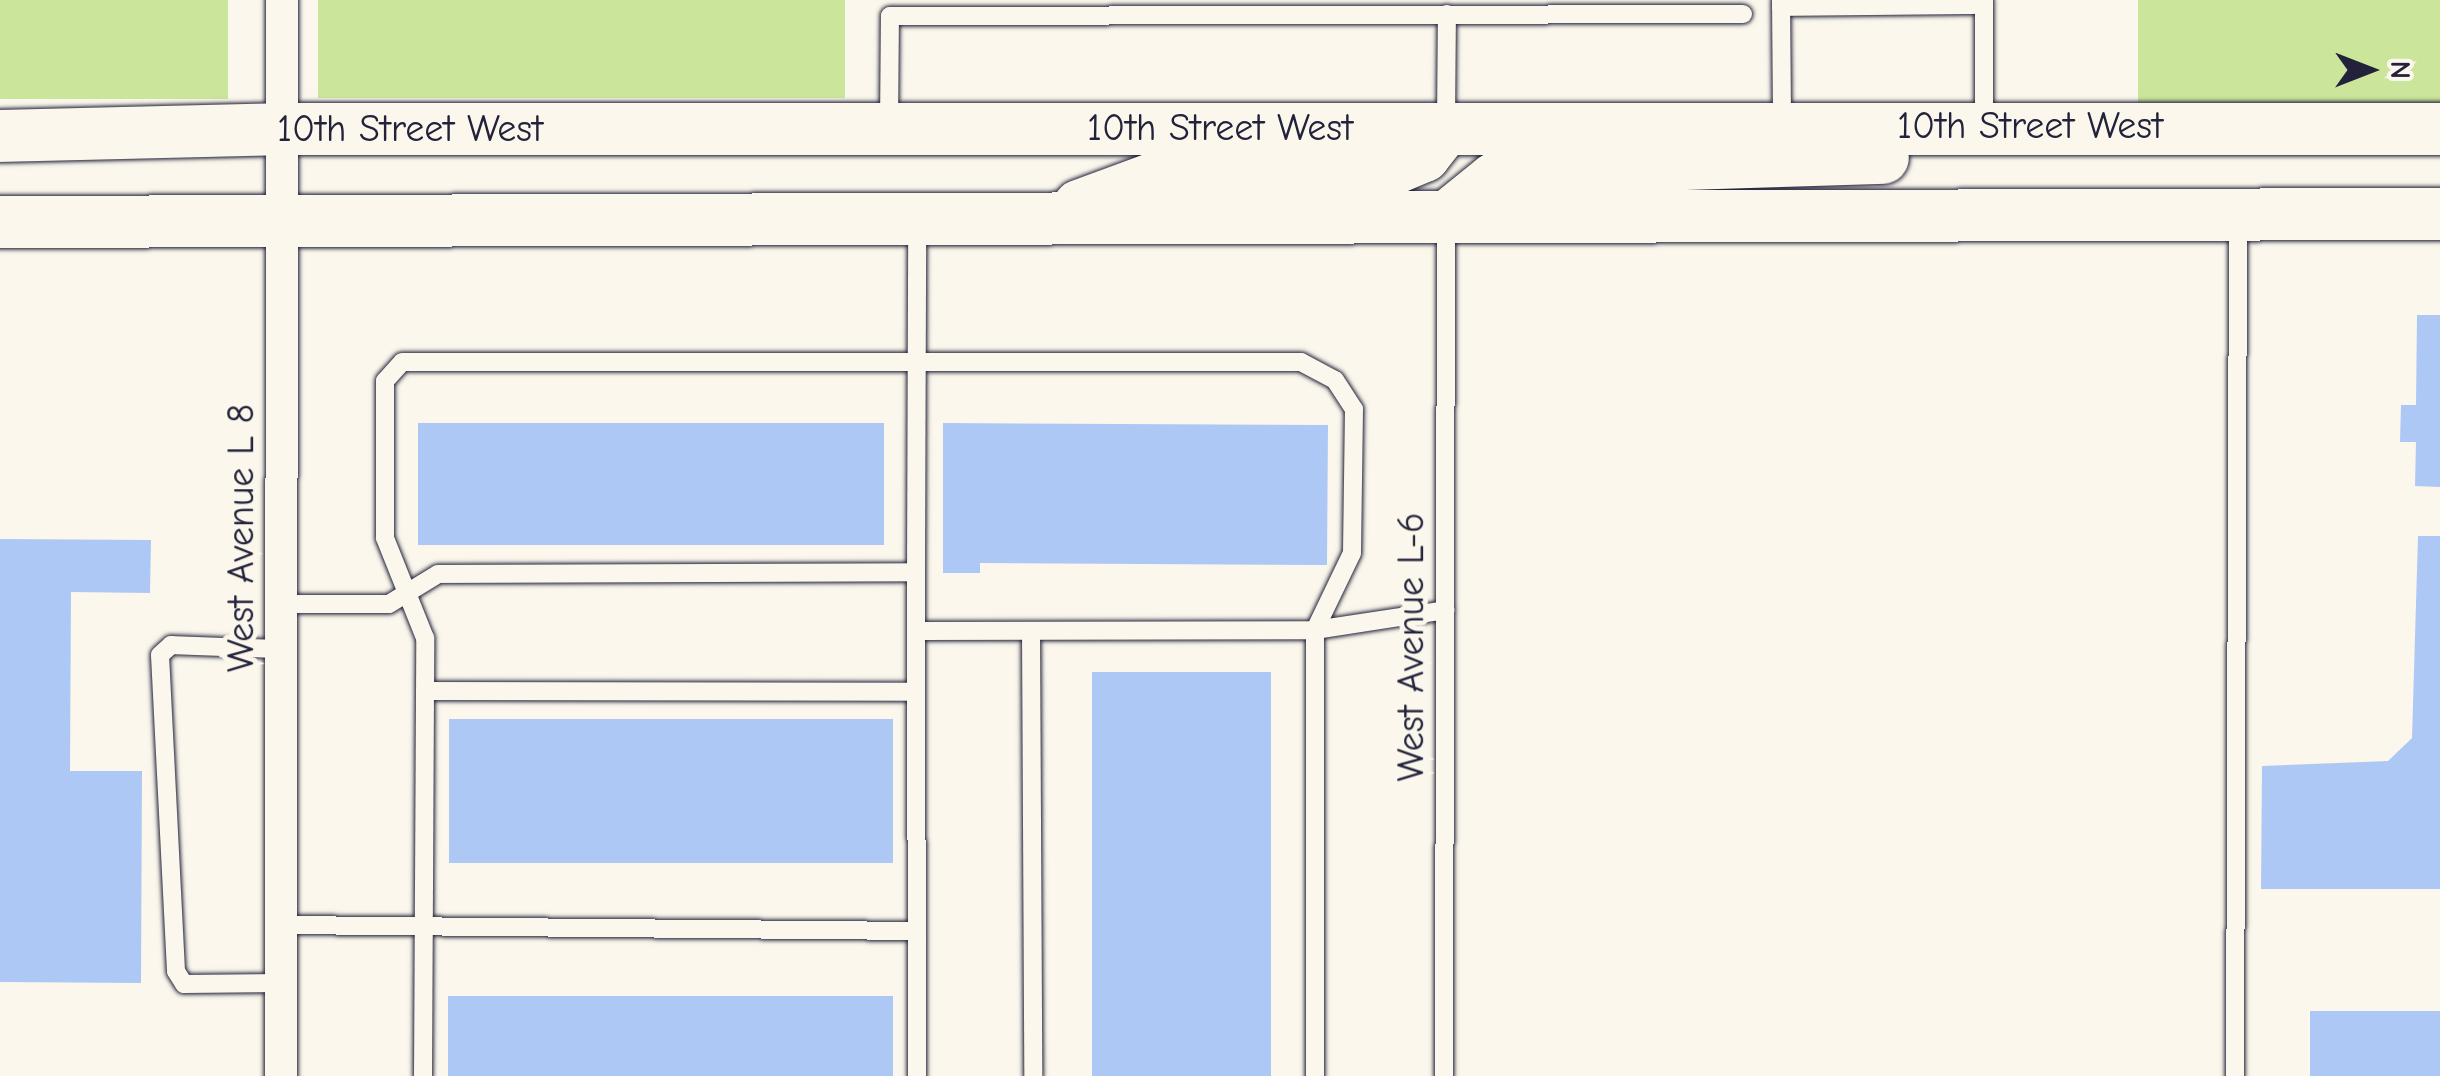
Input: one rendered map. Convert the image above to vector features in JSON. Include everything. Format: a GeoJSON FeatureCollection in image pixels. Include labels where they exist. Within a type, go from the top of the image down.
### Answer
{"type":"FeatureCollection","features":[{"type":"Feature","properties":{"kind":"main road"},"geometry":{"type":"LineString","coordinates":[[1446,218],[1494,178],[1528,169],[1852,164],[1908,153],[1969,127]]}},
{"type":"Feature","properties":{"kind":"main road"},"geometry":{"type":"LineString","coordinates":[[1042,218],[1158,178],[1393,169],[1424,156],[1446,128]]}},
{"type":"Feature","properties":{"kind":"main road","name":"10th Street West"},"geometry":{"type":"LineString","coordinates":[[0,136],[282,129],[889,132],[2440,128]]}},
{"type":"Feature","properties":{"kind":"main road"},"geometry":{"type":"LineString","coordinates":[[0,222],[2440,214]]}},
{"type":"Feature","properties":{"kind":"street","name":"West Avenue L 8"},"geometry":{"type":"LineString","coordinates":[[281,1076],[282,0]]}},
{"type":"Feature","properties":{"kind":"lane"},"geometry":{"type":"LineString","coordinates":[[1782,127],[1781,4],[1984,3],[1969,127]]}},
{"type":"Feature","properties":{"kind":"lane"},"geometry":{"type":"LineString","coordinates":[[889,132],[890,8],[1447,14],[1528,7],[1743,14]]}},
{"type":"Feature","properties":{"kind":"lane"},"geometry":{"type":"LineString","coordinates":[[1446,128],[1447,14]]}},
{"type":"Feature","properties":{"kind":"lane"},"geometry":{"type":"LineString","coordinates":[[2235,1076],[2238,215]]}},
{"type":"Feature","properties":{"kind":"lane","name":"West Avenue L-6"},"geometry":{"type":"LineString","coordinates":[[1444,1076],[1446,218]]}},
{"type":"Feature","properties":{"kind":"lane"},"geometry":{"type":"LineString","coordinates":[[917,219],[917,1076]]}},
{"type":"Feature","properties":{"kind":"lane"},"geometry":{"type":"LineString","coordinates":[[423,1076],[424,638],[385,538],[386,381],[402,362],[1301,362],[1335,380],[1354,409],[1352,553],[1315,630],[1315,1076]]}},
{"type":"Feature","properties":{"kind":"lane"},"geometry":{"type":"LineString","coordinates":[[282,604],[389,604],[438,574],[916,572]]}},
{"type":"Feature","properties":{"kind":"lane"},"geometry":{"type":"LineString","coordinates":[[916,631],[1315,630],[1445,610]]}},
{"type":"Feature","properties":{"kind":"lane"},"geometry":{"type":"LineString","coordinates":[[1031,631],[1033,1076]]}},
{"type":"Feature","properties":{"kind":"lane"},"geometry":{"type":"LineString","coordinates":[[281,984],[184,984],[176,971],[160,654],[172,645],[282,649]]}},
{"type":"Feature","properties":{"kind":"lane"},"geometry":{"type":"LineString","coordinates":[[424,691],[916,692]]}},
{"type":"Feature","properties":{"kind":"lane"},"geometry":{"type":"LineString","coordinates":[[282,925],[423,930],[916,930]]}},
{"type":"Feature","properties":{"kind":"green space"},"geometry":{"type":"Polygon","coordinates":[[[0,0],[228,0],[228,99],[0,99],[0,0]]]}},
{"type":"Feature","properties":{"kind":"green space"},"geometry":{"type":"Polygon","coordinates":[[[318,0],[845,0],[845,98],[318,98],[318,0]]]}},
{"type":"Feature","properties":{"kind":"green space"},"geometry":{"type":"Polygon","coordinates":[[[2138,0],[2440,0],[2440,124],[2138,124],[2138,0]]]}},
{"type":"Feature","properties":{"kind":"building"},"geometry":{"type":"Polygon","coordinates":[[[2417,315],[2440,315],[2440,487],[2415,486],[2416,442],[2400,442],[2401,405],[2416,405],[2417,315]]]}},
{"type":"Feature","properties":{"kind":"building"},"geometry":{"type":"Polygon","coordinates":[[[418,423],[884,423],[884,545],[418,545],[418,423]]]}},
{"type":"Feature","properties":{"kind":"building"},"geometry":{"type":"Polygon","coordinates":[[[943,423],[1328,425],[1327,565],[980,563],[980,573],[943,573],[943,423]]]}},
{"type":"Feature","properties":{"kind":"building"},"geometry":{"type":"Polygon","coordinates":[[[2418,536],[2440,536],[2440,889],[2261,889],[2262,766],[2388,761],[2412,738],[2418,536]]]}},
{"type":"Feature","properties":{"kind":"building"},"geometry":{"type":"Polygon","coordinates":[[[0,539],[151,540],[150,593],[71,592],[70,771],[142,771],[141,983],[0,982],[0,539]]]}},
{"type":"Feature","properties":{"kind":"building"},"geometry":{"type":"Polygon","coordinates":[[[1092,672],[1271,672],[1271,1076],[1092,1076],[1092,672]]]}},
{"type":"Feature","properties":{"kind":"building"},"geometry":{"type":"Polygon","coordinates":[[[449,719],[893,719],[893,863],[449,863],[449,719]]]}},
{"type":"Feature","properties":{"kind":"building"},"geometry":{"type":"Polygon","coordinates":[[[448,996],[893,996],[893,1076],[448,1076],[448,996]]]}},
{"type":"Feature","properties":{"kind":"building"},"geometry":{"type":"Polygon","coordinates":[[[2310,1011],[2440,1011],[2440,1076],[2310,1076],[2310,1011]]]}}]}
